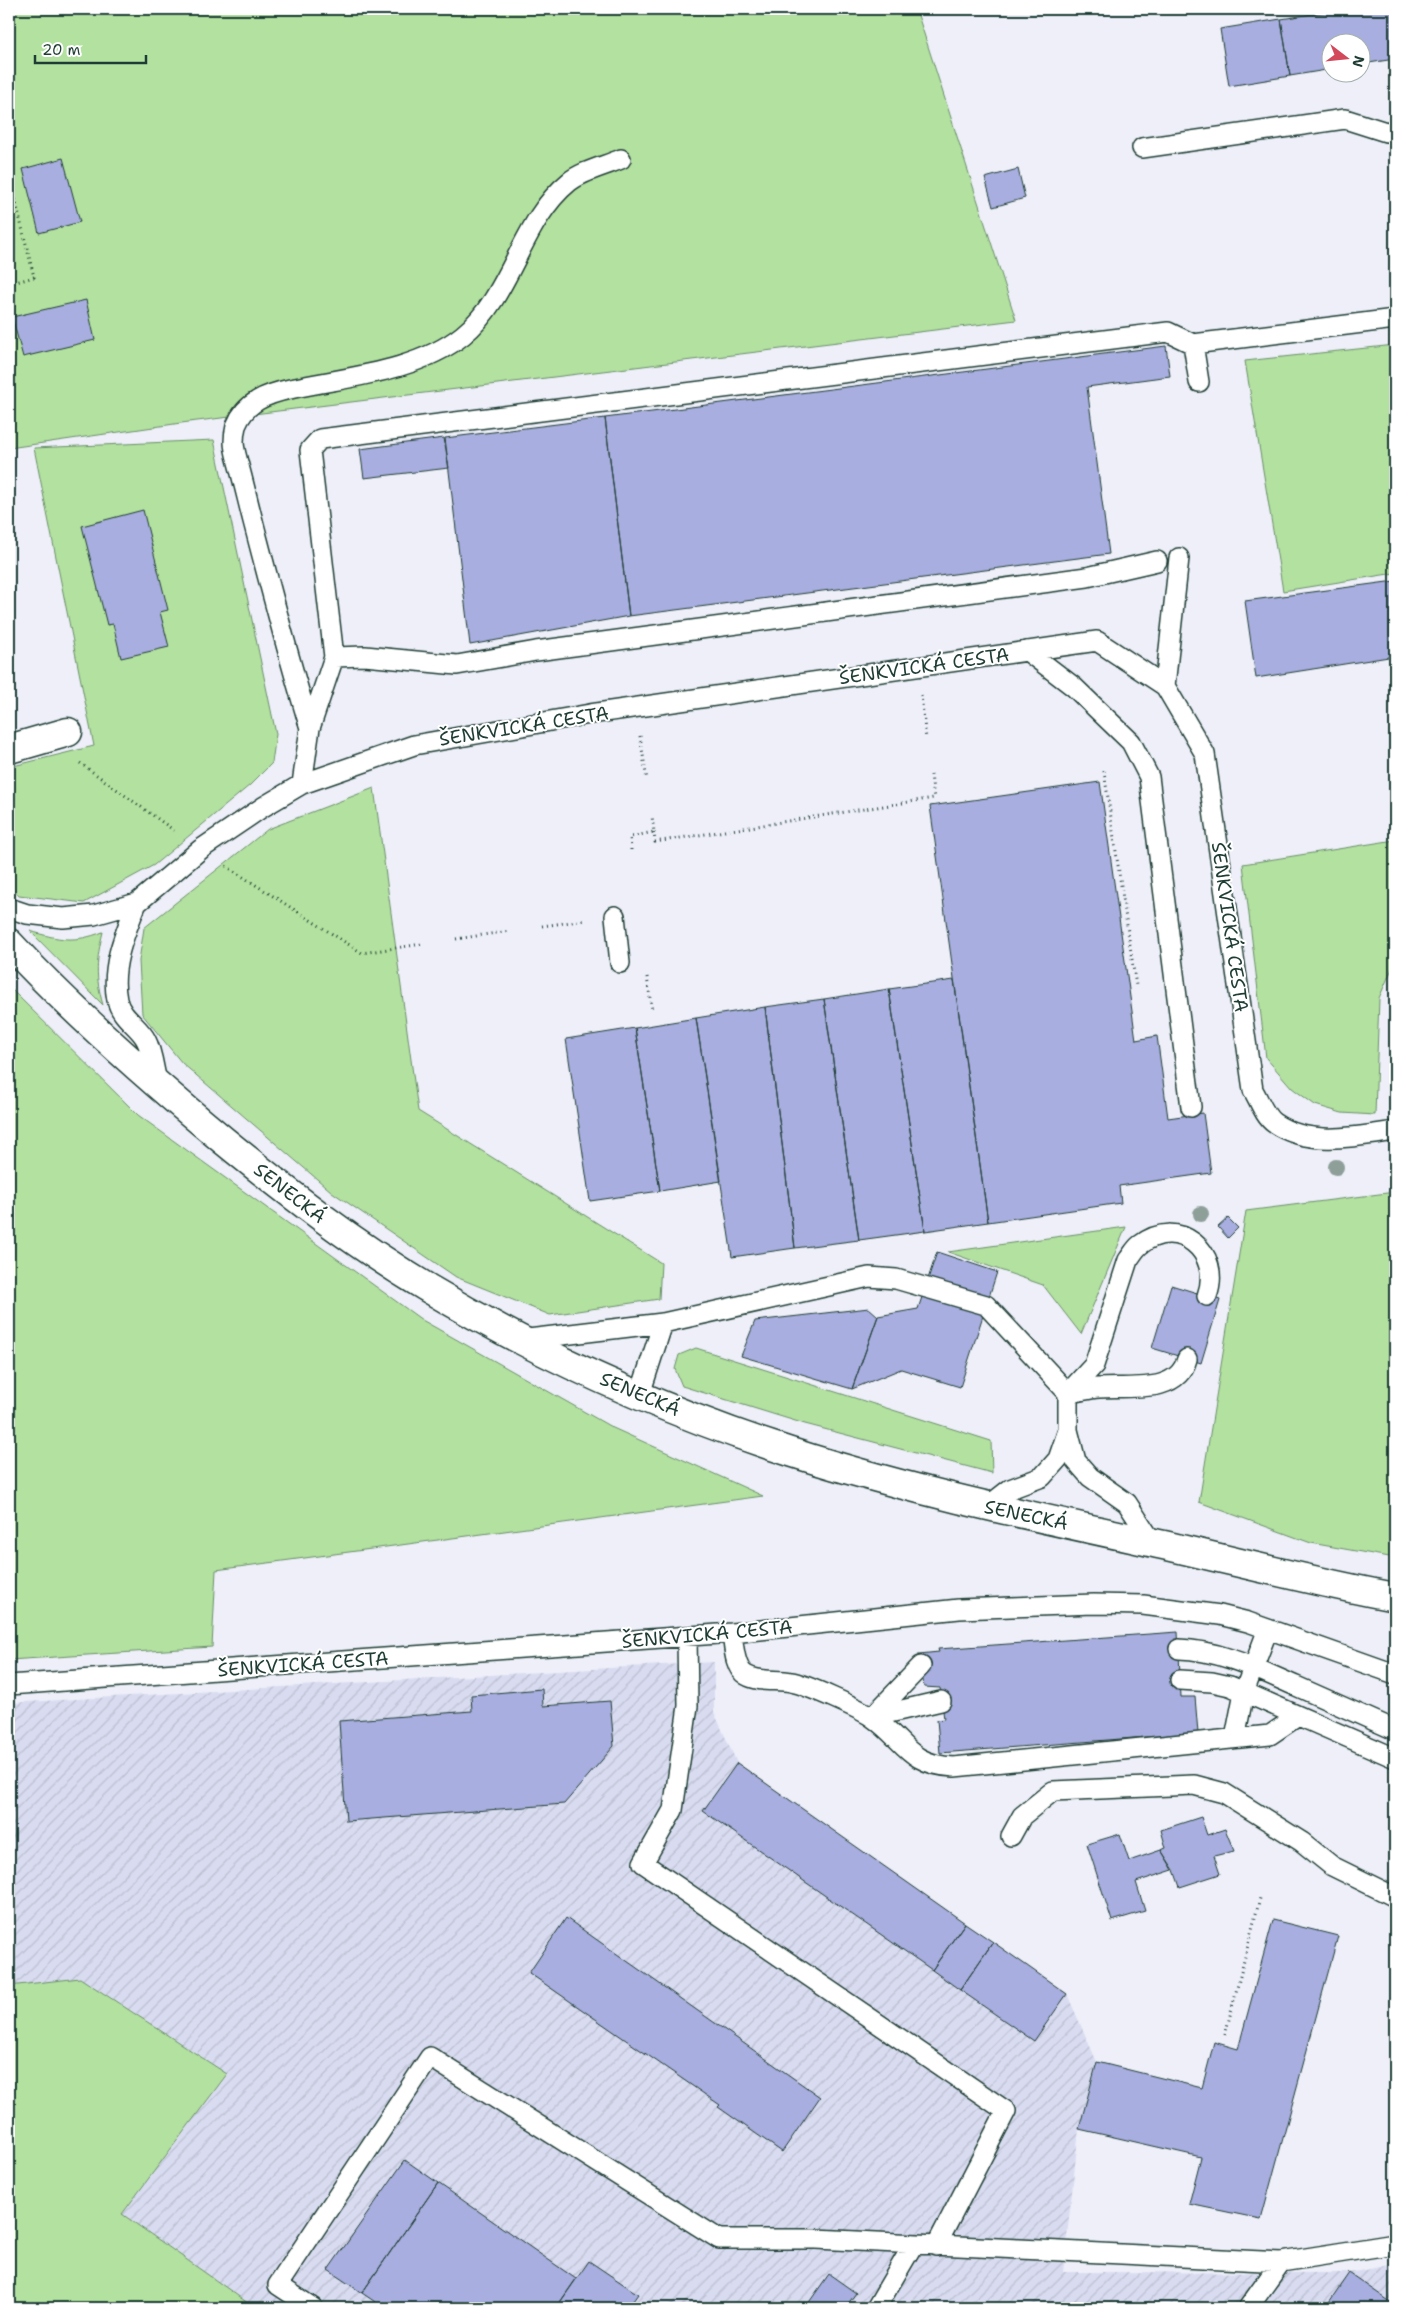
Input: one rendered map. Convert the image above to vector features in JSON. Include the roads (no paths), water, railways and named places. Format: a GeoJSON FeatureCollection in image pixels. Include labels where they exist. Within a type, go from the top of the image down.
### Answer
{"type":"FeatureCollection","features":[{"type":"Feature","properties":{"kind":"main road"},"geometry":{"type":"LineString","coordinates":[[9,749],[68,732]]}},
{"type":"Feature","properties":{"kind":"main road","name":"SENECKÁ"},"geometry":{"type":"LineString","coordinates":[[9,943],[53,991],[158,1086],[274,1182],[327,1222],[428,1288],[520,1340],[640,1394],[765,1444],[801,1456],[904,1486],[987,1507],[1395,1597]]}},
{"type":"Feature","properties":{"kind":"lane"},"geometry":{"type":"LineString","coordinates":[[1142,148],[1344,119],[1386,132],[1395,130]]}},
{"type":"Feature","properties":{"kind":"lane"},"geometry":{"type":"LineString","coordinates":[[310,728],[286,646],[245,489],[234,442],[236,426],[244,412],[260,397],[288,389],[372,374],[422,358],[451,344],[472,327],[491,303],[534,227],[556,195],[570,181],[620,159]]}},
{"type":"Feature","properties":{"kind":"lane"},"geometry":{"type":"LineString","coordinates":[[302,784],[310,728],[334,657],[310,450],[320,439],[1168,332],[1193,344],[1395,319]]}},
{"type":"Feature","properties":{"kind":"lane"},"geometry":{"type":"LineString","coordinates":[[1193,344],[1199,382]]}},
{"type":"Feature","properties":{"kind":"lane"},"geometry":{"type":"LineString","coordinates":[[1165,686],[1179,558]]}},
{"type":"Feature","properties":{"kind":"lane"},"geometry":{"type":"LineString","coordinates":[[334,657],[365,656],[457,665],[536,651],[1087,577],[1157,561]]}},
{"type":"Feature","properties":{"kind":"lane","name":"ŠENKVICKÁ CESTA"},"geometry":{"type":"LineString","coordinates":[[138,903],[208,844],[263,807],[302,784],[414,744],[590,714],[1097,641],[1165,686],[1205,754],[1253,1090],[1273,1122],[1311,1139],[1357,1137],[1395,1131]]}},
{"type":"Feature","properties":{"kind":"lane"},"geometry":{"type":"LineString","coordinates":[[1027,651],[1074,687],[1131,742],[1149,777],[1191,1107]]}},
{"type":"Feature","properties":{"kind":"lane"},"geometry":{"type":"LineString","coordinates":[[9,908],[27,914],[63,918],[94,915],[138,903]]}},
{"type":"Feature","properties":{"kind":"lane"},"geometry":{"type":"LineString","coordinates":[[138,903],[122,942],[117,968],[117,1001],[128,1020],[146,1040],[158,1086]]}},
{"type":"Feature","properties":{"kind":"lane"},"geometry":{"type":"LineString","coordinates":[[615,916],[620,963]]}},
{"type":"Feature","properties":{"kind":"lane"},"geometry":{"type":"LineString","coordinates":[[1153,1543],[1127,1503],[1090,1477],[1076,1461],[1068,1430],[1068,1393],[1094,1365],[1128,1260],[1138,1246],[1151,1238],[1163,1234],[1175,1234],[1189,1239],[1200,1248],[1208,1260],[1211,1271],[1211,1286],[1207,1296]]}},
{"type":"Feature","properties":{"kind":"lane"},"geometry":{"type":"LineString","coordinates":[[520,1340],[663,1323],[869,1277],[896,1279],[986,1305],[1068,1393]]}},
{"type":"Feature","properties":{"kind":"lane"},"geometry":{"type":"LineString","coordinates":[[640,1394],[663,1323]]}},
{"type":"Feature","properties":{"kind":"lane"},"geometry":{"type":"LineString","coordinates":[[1068,1393],[1099,1388],[1140,1388],[1161,1384],[1186,1365],[1187,1359]]}},
{"type":"Feature","properties":{"kind":"lane"},"geometry":{"type":"LineString","coordinates":[[987,1507],[1010,1489],[1042,1478],[1058,1459],[1068,1430]]}},
{"type":"Feature","properties":{"kind":"lane","name":"ŠENKVICKÁ CESTA"},"geometry":{"type":"LineString","coordinates":[[9,1685],[732,1633],[959,1609],[1094,1604],[1189,1610],[1220,1615],[1395,1674]]}},
{"type":"Feature","properties":{"kind":"lane"},"geometry":{"type":"LineString","coordinates":[[1235,1738],[1244,1692],[1268,1630]]}},
{"type":"Feature","properties":{"kind":"lane"},"geometry":{"type":"LineString","coordinates":[[732,1633],[736,1661],[744,1674],[758,1680],[792,1682],[872,1717],[920,1760],[936,1766],[954,1767],[1270,1734],[1298,1716]]}},
{"type":"Feature","properties":{"kind":"lane"},"geometry":{"type":"LineString","coordinates":[[687,1636],[688,1706],[673,1810],[643,1864],[1006,2111],[936,2246]]}},
{"type":"Feature","properties":{"kind":"lane"},"geometry":{"type":"LineString","coordinates":[[1179,1649],[1205,1652],[1254,1668],[1395,1730]]}},
{"type":"Feature","properties":{"kind":"lane"},"geometry":{"type":"LineString","coordinates":[[872,1717],[921,1666]]}},
{"type":"Feature","properties":{"kind":"lane"},"geometry":{"type":"LineString","coordinates":[[1180,1680],[1212,1682],[1244,1692],[1395,1758]]}},
{"type":"Feature","properties":{"kind":"lane"},"geometry":{"type":"LineString","coordinates":[[872,1717],[942,1701]]}},
{"type":"Feature","properties":{"kind":"lane"},"geometry":{"type":"LineString","coordinates":[[1011,1836],[1022,1816],[1053,1791],[1194,1784],[1224,1793],[1302,1842],[1332,1866],[1395,1897]]}},
{"type":"Feature","properties":{"kind":"lane"},"geometry":{"type":"LineString","coordinates":[[313,2308],[278,2285],[430,2057],[719,2239],[816,2239],[1281,2262],[1395,2244]]}},
{"type":"Feature","properties":{"kind":"lane"},"geometry":{"type":"LineString","coordinates":[[876,2308],[913,2245]]}},
{"type":"Feature","properties":{"kind":"lane"},"geometry":{"type":"LineString","coordinates":[[1248,2308],[1281,2262]]}}]}
